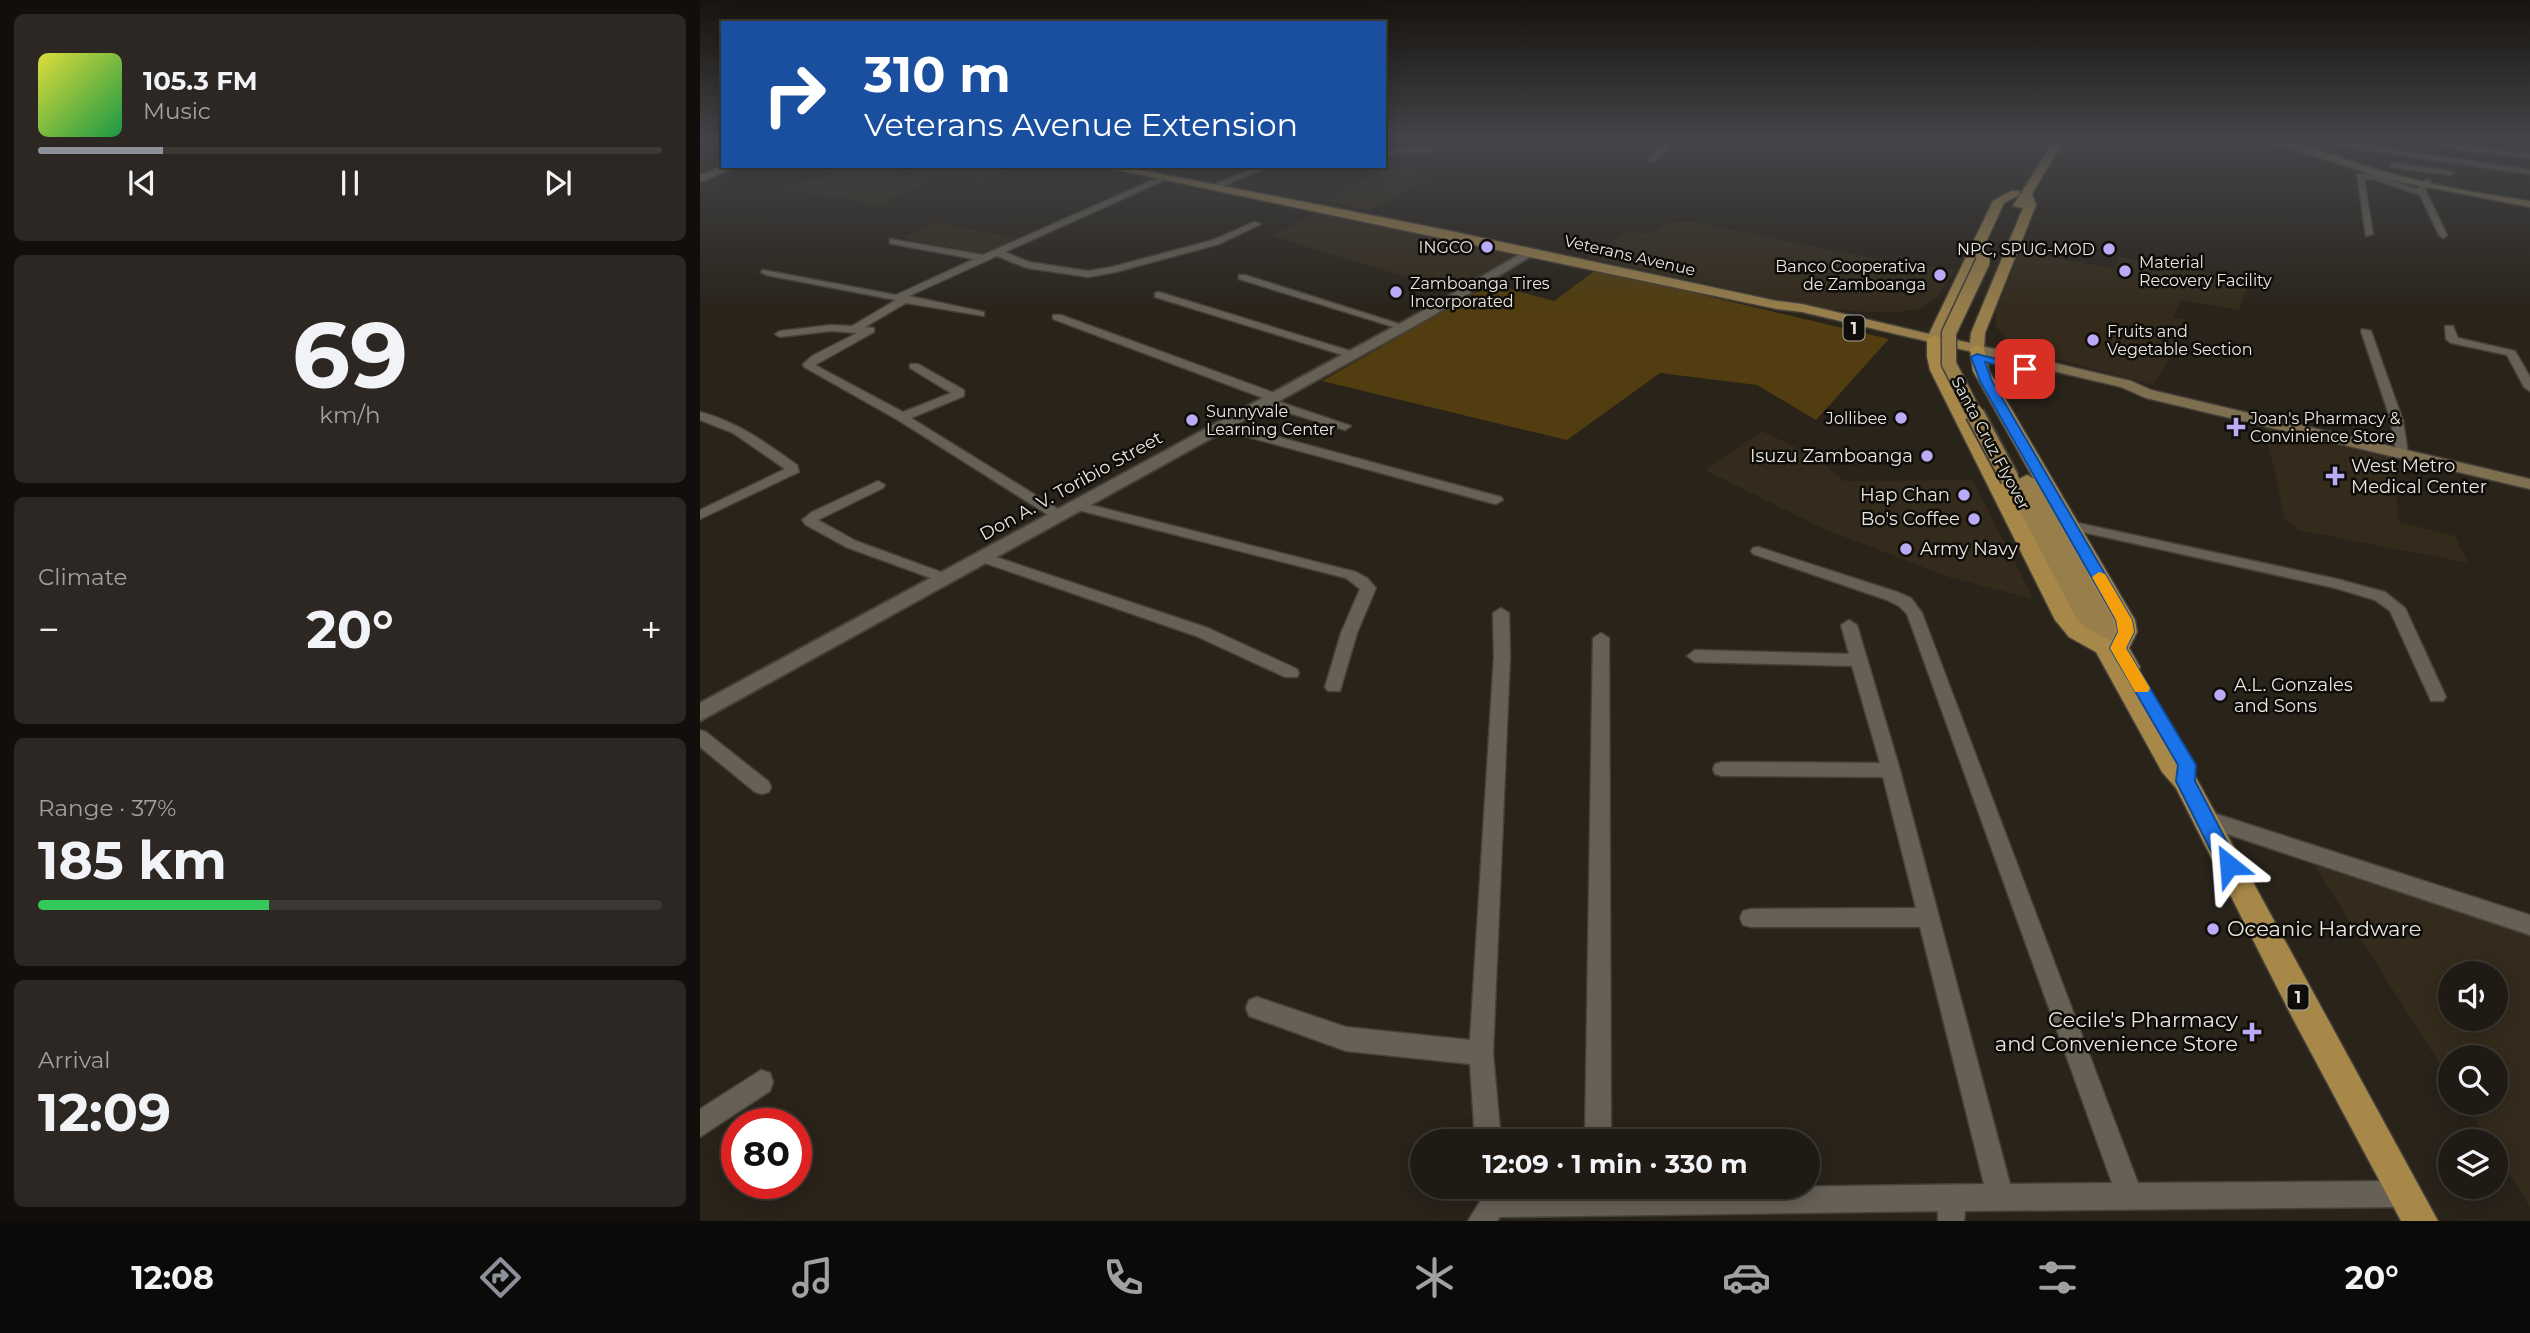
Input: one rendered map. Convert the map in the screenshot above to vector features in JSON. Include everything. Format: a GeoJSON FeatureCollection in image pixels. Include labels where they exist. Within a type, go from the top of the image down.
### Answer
{"type":"FeatureCollection","features":[{"type":"Feature","properties":{"kind":"highway"},"geometry":{"type":"LineString","coordinates":[[1934,343],[1935,363],[2066,620],[2077,632],[2111,647],[2171,765],[2194,799]]}},
{"type":"Feature","properties":{"kind":"highway"},"geometry":{"type":"LineString","coordinates":[[1977,353],[1986,381],[2124,620],[2126,632],[2111,647]]}},
{"type":"Feature","properties":{"kind":"highway"},"geometry":{"type":"LineString","coordinates":[[1944,381],[1986,381]]}},
{"type":"Feature","properties":{"kind":"highway"},"geometry":{"type":"LineString","coordinates":[[1962,416],[2007,416]]}},
{"type":"Feature","properties":{"kind":"highway"},"geometry":{"type":"LineString","coordinates":[[1983,457],[2030,457]]}},
{"type":"Feature","properties":{"kind":"highway","name":"1"},"geometry":{"type":"LineString","coordinates":[[2194,799],[2413,1208]]}},
{"type":"Feature","properties":{"kind":"main road","name":"Veterans Avenue"},"geometry":{"type":"LineString","coordinates":[[1268,197],[1533,251],[1777,305],[1796,314],[1934,343]]}},
{"type":"Feature","properties":{"kind":"main road"},"geometry":{"type":"LineString","coordinates":[[1934,343],[1943,317],[1999,201],[2010,197]]}},
{"type":"Feature","properties":{"kind":"main road","name":"Santa Cruz Flyover"},"geometry":{"type":"LineString","coordinates":[[2019,197],[1963,335],[1963,365],[2086,620],[2111,647]]}},
{"type":"Feature","properties":{"kind":"main road"},"geometry":{"type":"LineString","coordinates":[[2023,197],[2030,205],[1993,266],[1992,299],[1982,324],[1977,353],[2123,392],[2146,393],[2530,484]]}},
{"type":"Feature","properties":{"kind":"main road"},"geometry":{"type":"LineString","coordinates":[[2498,197],[2530,202]]}},
{"type":"Feature","properties":{"kind":"main road"},"geometry":{"type":"LineString","coordinates":[[1966,269],[1993,266]]}},
{"type":"Feature","properties":{"kind":"main road"},"geometry":{"type":"LineString","coordinates":[[1955,292],[1992,299]]}},
{"type":"Feature","properties":{"kind":"main road"},"geometry":{"type":"LineString","coordinates":[[1943,317],[1982,324]]}},
{"type":"Feature","properties":{"kind":"main road","name":"1"},"geometry":{"type":"LineString","coordinates":[[1934,343],[1977,353]]}},
{"type":"Feature","properties":{"kind":"street"},"geometry":{"type":"LineString","coordinates":[[857,327],[904,297],[983,258],[1120,197]]}},
{"type":"Feature","properties":{"kind":"street"},"geometry":{"type":"LineString","coordinates":[[2363,197],[2369,234]]}},
{"type":"Feature","properties":{"kind":"street"},"geometry":{"type":"LineString","coordinates":[[2433,197],[2443,235]]}},
{"type":"Feature","properties":{"kind":"street"},"geometry":{"type":"LineString","coordinates":[[997,252],[1027,265],[1088,274],[1113,270],[1216,242],[1257,224]]}},
{"type":"Feature","properties":{"kind":"street"},"geometry":{"type":"LineString","coordinates":[[892,241],[983,258]]}},
{"type":"Feature","properties":{"kind":"street","name":"Don A. V. Toribio Street"},"geometry":{"type":"LineString","coordinates":[[700,713],[1058,514],[1404,327],[1533,251]]}},
{"type":"Feature","properties":{"kind":"street"},"geometry":{"type":"LineString","coordinates":[[766,272],[980,314]]}},
{"type":"Feature","properties":{"kind":"street"},"geometry":{"type":"LineString","coordinates":[[1242,277],[1404,327]]}},
{"type":"Feature","properties":{"kind":"street"},"geometry":{"type":"LineString","coordinates":[[1159,295],[1353,355]]}},
{"type":"Feature","properties":{"kind":"street"},"geometry":{"type":"LineString","coordinates":[[1057,317],[1272,400],[1345,425]]}},
{"type":"Feature","properties":{"kind":"street"},"geometry":{"type":"LineString","coordinates":[[780,334],[809,329],[857,327],[870,332],[816,358],[809,364],[810,367],[902,417],[1058,514]]}},
{"type":"Feature","properties":{"kind":"street"},"geometry":{"type":"LineString","coordinates":[[2449,328],[2455,341],[2511,353],[2525,369],[2530,387]]}},
{"type":"Feature","properties":{"kind":"street"},"geometry":{"type":"LineString","coordinates":[[2365,331],[2395,413],[2402,454]]}},
{"type":"Feature","properties":{"kind":"street"},"geometry":{"type":"LineString","coordinates":[[902,417],[960,393],[914,366]]}},
{"type":"Feature","properties":{"kind":"street"},"geometry":{"type":"LineString","coordinates":[[700,416],[724,421],[792,468],[792,472],[700,515]]}},
{"type":"Feature","properties":{"kind":"street"},"geometry":{"type":"LineString","coordinates":[[1223,426],[1496,500]]}},
{"type":"Feature","properties":{"kind":"street"},"geometry":{"type":"LineString","coordinates":[[878,485],[817,515],[811,522],[851,544],[944,578]]}},
{"type":"Feature","properties":{"kind":"street"},"geometry":{"type":"LineString","coordinates":[[1075,505],[1351,575],[1362,581],[1368,588],[1349,633],[1334,687]]}},
{"type":"Feature","properties":{"kind":"street"},"geometry":{"type":"LineString","coordinates":[[2069,525],[2337,584],[2379,596],[2397,608],[2437,697]]}},
{"type":"Feature","properties":{"kind":"street"},"geometry":{"type":"LineString","coordinates":[[1758,551],[1892,596],[1905,602],[1914,613],[2130,1197]]}},
{"type":"Feature","properties":{"kind":"street"},"geometry":{"type":"LineString","coordinates":[[981,557],[1202,632],[1291,673]]}},
{"type":"Feature","properties":{"kind":"street"},"geometry":{"type":"LineString","coordinates":[[1487,1129],[1482,1053],[1502,613]]}},
{"type":"Feature","properties":{"kind":"street"},"geometry":{"type":"LineString","coordinates":[[1849,625],[1891,769],[2000,1195]]}},
{"type":"Feature","properties":{"kind":"street"},"geometry":{"type":"LineString","coordinates":[[1598,1129],[1601,638]]}},
{"type":"Feature","properties":{"kind":"street"},"geometry":{"type":"LineString","coordinates":[[1695,656],[1859,660]]}},
{"type":"Feature","properties":{"kind":"street"},"geometry":{"type":"LineString","coordinates":[[700,737],[762,787]]}},
{"type":"Feature","properties":{"kind":"street"},"geometry":{"type":"LineString","coordinates":[[1722,769],[1891,769]]}},
{"type":"Feature","properties":{"kind":"street"},"geometry":{"type":"LineString","coordinates":[[2194,799],[2530,925]]}},
{"type":"Feature","properties":{"kind":"street"},"geometry":{"type":"LineString","coordinates":[[1751,918],[1928,917]]}},
{"type":"Feature","properties":{"kind":"street"},"geometry":{"type":"LineString","coordinates":[[1257,1008],[1346,1039],[1482,1053]]}},
{"type":"Feature","properties":{"kind":"street"},"geometry":{"type":"LineString","coordinates":[[700,1124],[761,1082]]}},
{"type":"Feature","properties":{"kind":"street"},"geometry":{"type":"LineString","coordinates":[[1716,1199],[1951,1209],[2000,1195],[2413,1208]]}},
{"type":"Feature","properties":{"kind":"street"},"geometry":{"type":"LineString","coordinates":[[1488,1204],[1543,1199]]}},
{"type":"Feature","properties":{"kind":"shaded area"},"geometry":{"type":"Polygon","coordinates":[[[832,197],[896,197],[881,205],[832,197]]]}},
{"type":"Feature","properties":{"kind":"shaded area"},"geometry":{"type":"Polygon","coordinates":[[[1333,197],[1395,197],[1370,211],[1328,200],[1333,197]]]}},
{"type":"Feature","properties":{"kind":"shaded area"},"geometry":{"type":"Polygon","coordinates":[[[1321,211],[1523,253],[1456,292],[1272,236],[1321,211]]]}},
{"type":"Feature","properties":{"kind":"shaded area"},"geometry":{"type":"Polygon","coordinates":[[[1688,221],[1870,258],[1955,270],[1938,296],[1921,308],[1901,312],[1863,312],[1820,308],[1588,258],[1625,232],[1651,234],[1671,223],[1688,221]]]}},
{"type":"Feature","properties":{"kind":"shaded area"},"geometry":{"type":"Polygon","coordinates":[[[937,223],[1019,238],[983,254],[901,238],[937,223]]]}},
{"type":"Feature","properties":{"kind":"shaded area"},"geometry":{"type":"Polygon","coordinates":[[[2020,251],[2114,269],[2119,257],[2250,280],[2239,310],[2180,300],[2173,317],[2190,321],[2154,385],[2051,358],[2008,341],[1996,325],[1996,311],[2020,251]]]}},
{"type":"Feature","properties":{"kind":"shaded area"},"geometry":{"type":"Polygon","coordinates":[[[1596,270],[1889,339],[1816,420],[1757,385],[1660,373],[1567,440],[1322,381],[1491,284],[1554,301],[1596,270]]]}},
{"type":"Feature","properties":{"kind":"shaded area","name":"West Metro Medical Center"},"geometry":{"type":"Polygon","coordinates":[[[2264,425],[2392,455],[2399,522],[2455,536],[2468,563],[2298,530],[2285,519],[2264,425]]]}},
{"type":"Feature","properties":{"kind":"shaded area"},"geometry":{"type":"Polygon","coordinates":[[[1762,431],[1815,457],[1844,481],[1973,480],[2033,599],[1949,577],[1824,529],[1705,470],[1762,431]]]}},
{"type":"Feature","properties":{"kind":"shaded area"},"geometry":{"type":"Polygon","coordinates":[[[2302,846],[2530,922],[2530,1207],[2508,1171],[2508,1129],[2481,1129],[2472,1115],[2508,1115],[2508,1045],[2438,1045],[2438,1061],[2302,846]]]}},
{"type":"Feature","properties":{"kind":"slow traffic"},"geometry":{"type":"LineString","coordinates":[[2099,577],[2124,620],[2126,632],[2118,648],[2141,688]]}},
{"type":"Feature","properties":{"kind":"place","name":"INGCO"},"geometry":{"type":"Point","coordinates":[1487,247]}},
{"type":"Feature","properties":{"kind":"place","name":"NPC, SPUG-MOD"},"geometry":{"type":"Point","coordinates":[2109,249]}},
{"type":"Feature","properties":{"kind":"place","name":"Material Recovery Facility"},"geometry":{"type":"Point","coordinates":[2125,271]}},
{"type":"Feature","properties":{"kind":"place","name":"Banco Cooperativa de Zamboanga"},"geometry":{"type":"Point","coordinates":[1940,275]}},
{"type":"Feature","properties":{"kind":"place","name":"Zamboanga Tires Incorporated"},"geometry":{"type":"Point","coordinates":[1396,292]}},
{"type":"Feature","properties":{"kind":"place","name":"Fruits and Vegetable Section"},"geometry":{"type":"Point","coordinates":[2093,340]}},
{"type":"Feature","properties":{"kind":"place","name":"Jollibee"},"geometry":{"type":"Point","coordinates":[1901,418]}},
{"type":"Feature","properties":{"kind":"place","name":"Sunnyvale Learning Center"},"geometry":{"type":"Point","coordinates":[1192,420]}},
{"type":"Feature","properties":{"kind":"place","name":"Joan's Pharmacy & Convinience Store"},"geometry":{"type":"Point","coordinates":[2236,427]}},
{"type":"Feature","properties":{"kind":"place","name":"Isuzu Zamboanga"},"geometry":{"type":"Point","coordinates":[1927,456]}},
{"type":"Feature","properties":{"kind":"place","name":"West Metro Medical Center"},"geometry":{"type":"Point","coordinates":[2335,476]}},
{"type":"Feature","properties":{"kind":"place","name":"Hap Chan"},"geometry":{"type":"Point","coordinates":[1964,495]}},
{"type":"Feature","properties":{"kind":"place","name":"Bo's Coffee"},"geometry":{"type":"Point","coordinates":[1974,519]}},
{"type":"Feature","properties":{"kind":"place","name":"Army Navy"},"geometry":{"type":"Point","coordinates":[1906,549]}},
{"type":"Feature","properties":{"kind":"place","name":"A.L. Gonzales and Sons"},"geometry":{"type":"Point","coordinates":[2220,695]}},
{"type":"Feature","properties":{"kind":"place","name":"Oceanic Hardware"},"geometry":{"type":"Point","coordinates":[2213,929]}},
{"type":"Feature","properties":{"kind":"place","name":"Cecile's Pharmacy and Convenience Store"},"geometry":{"type":"Point","coordinates":[2252,1032]}},
{"type":"Feature","properties":{"kind":"route"},"geometry":{"type":"LineString","coordinates":[[2025,369],[1977,357],[1986,381],[2124,620],[2126,632],[2118,648],[2187,765],[2185,781],[2229,865]]}}]}
